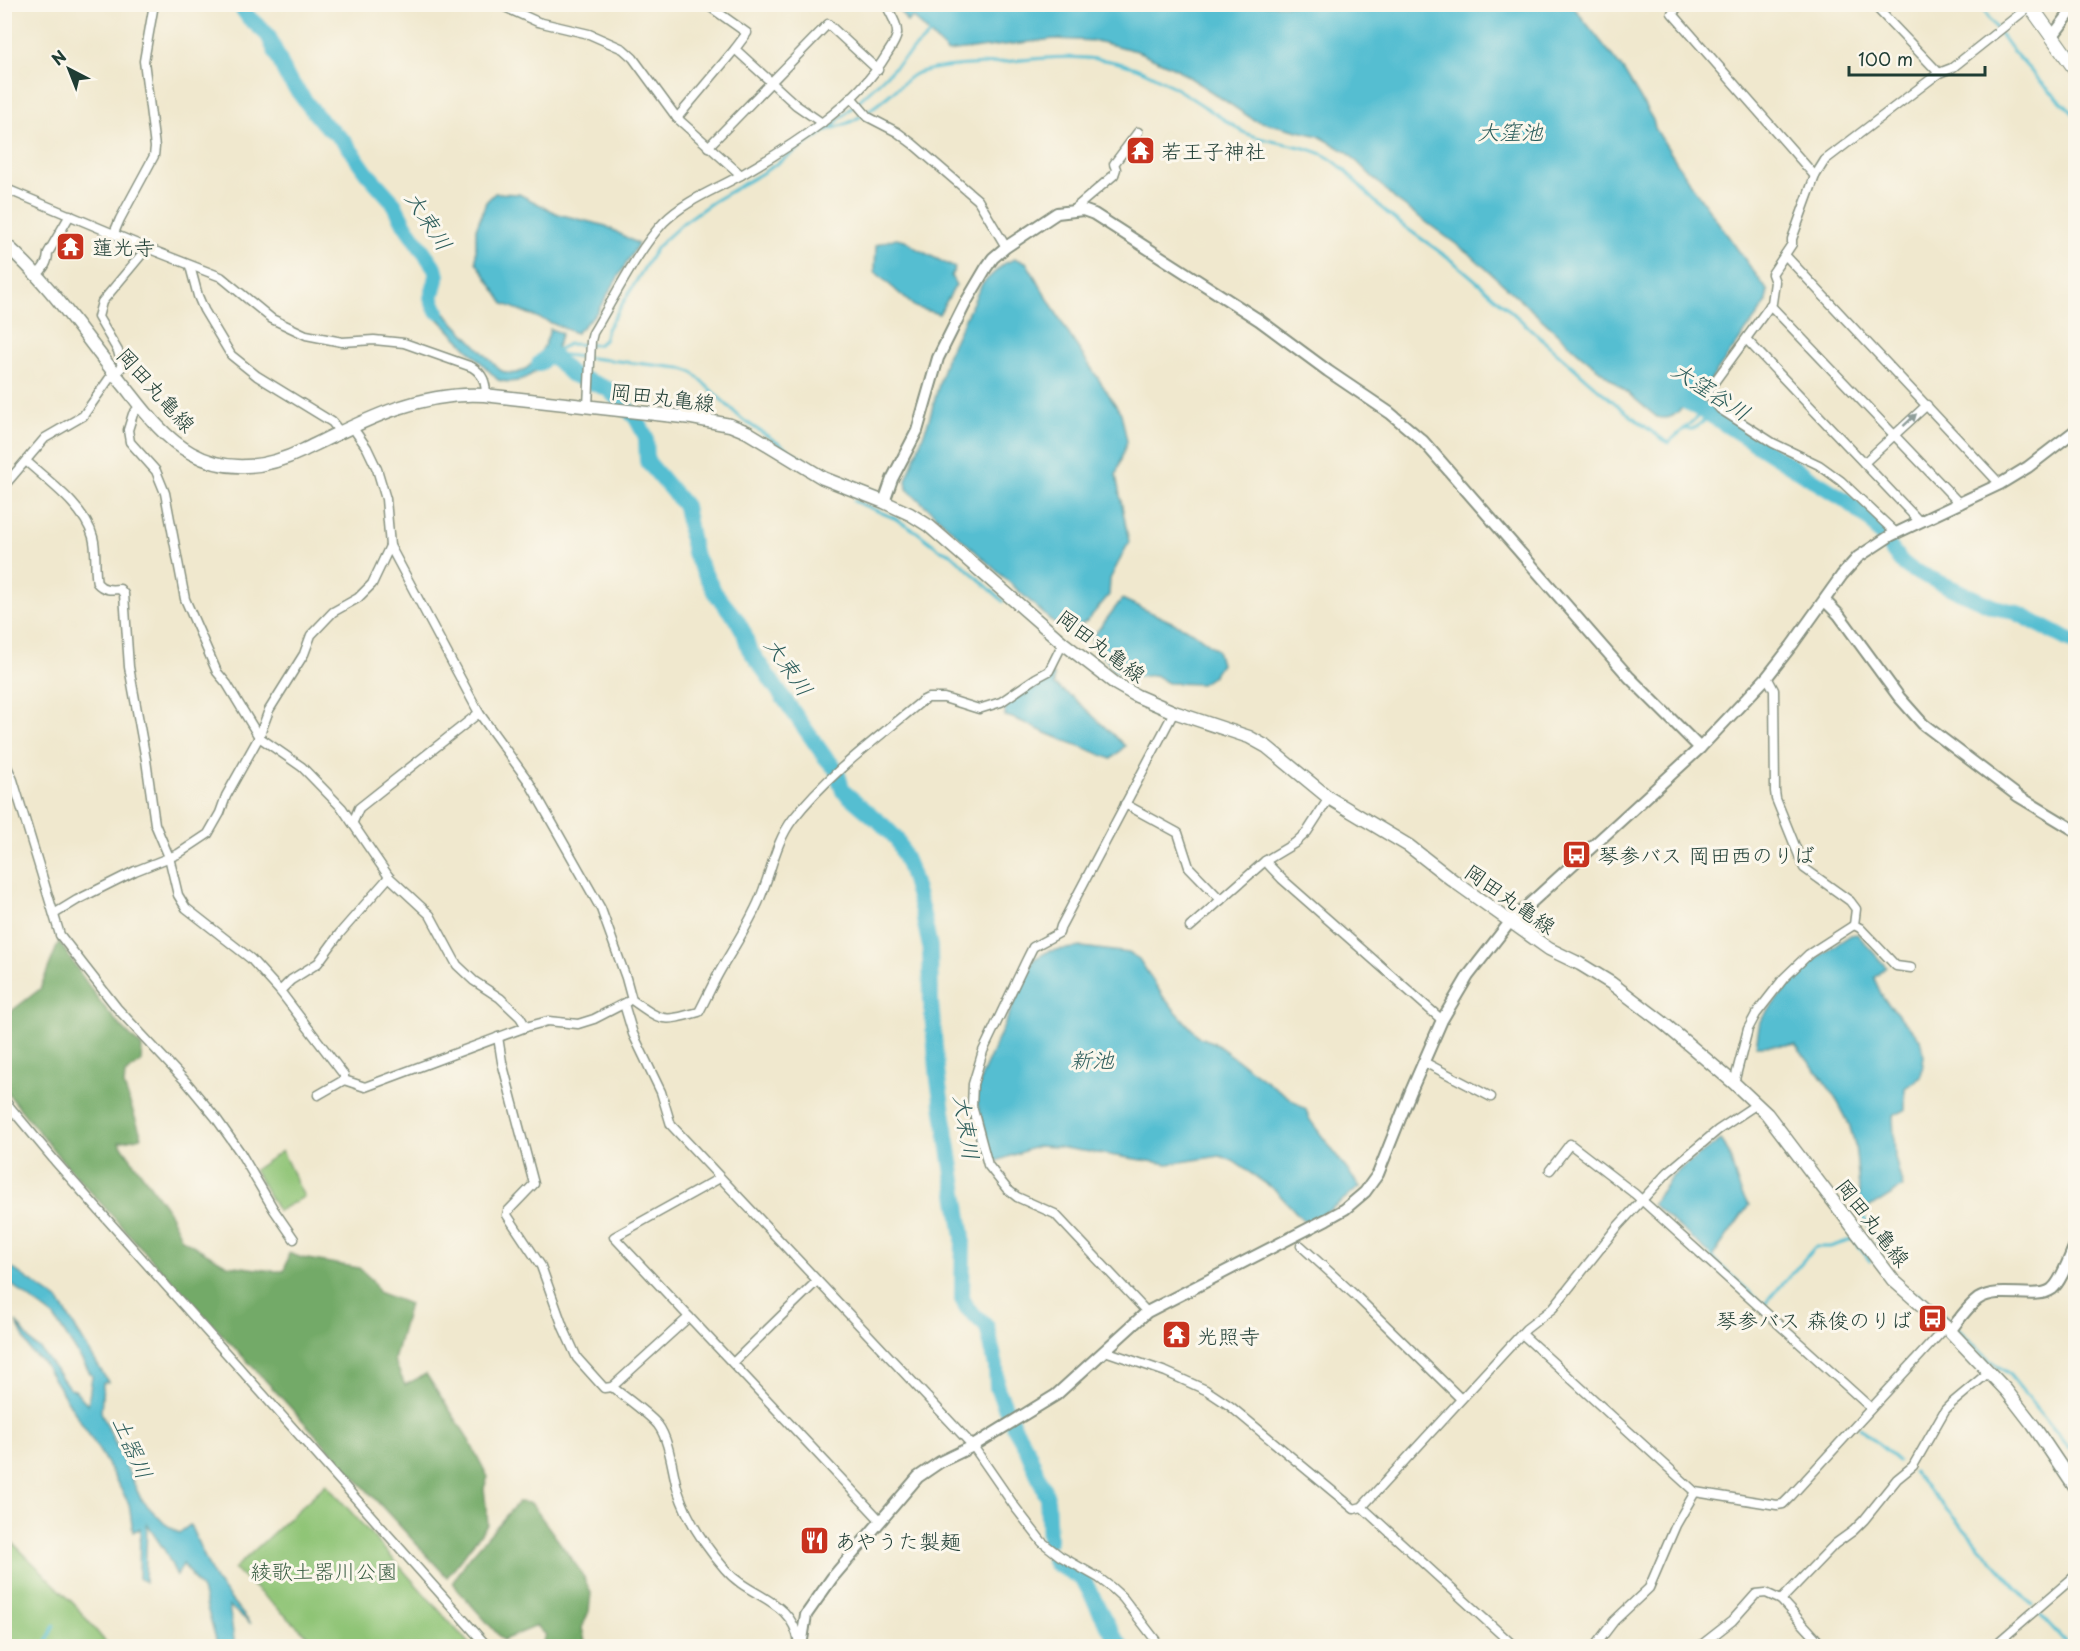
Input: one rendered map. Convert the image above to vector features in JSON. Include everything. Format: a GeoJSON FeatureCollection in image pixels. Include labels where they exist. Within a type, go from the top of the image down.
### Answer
{"type":"FeatureCollection","features":[{"type":"Feature","properties":{"kind":"highway"},"geometry":{"type":"LineString","coordinates":[[2030,5],[2076,69]]}},
{"type":"Feature","properties":{"kind":"main road","name":"岡田丸亀線"},"geometry":{"type":"LineString","coordinates":[[4,243],[36,276],[140,406],[174,441],[191,453],[229,465],[261,466],[287,458],[394,408],[418,401],[461,394],[486,396],[692,418],[730,425],[760,439],[823,478],[884,502],[929,526],[1063,644],[1116,684],[1174,712],[1249,737],[1267,747],[1329,798],[1409,846],[1510,922],[1549,949],[1611,983],[1662,1022],[1767,1114],[1893,1280],[1951,1327],[2033,1425],[2076,1489]]}},
{"type":"Feature","properties":{"kind":"street"},"geometry":{"type":"LineString","coordinates":[[114,233],[154,156],[155,147],[144,61],[154,4]]}},
{"type":"Feature","properties":{"kind":"street"},"geometry":{"type":"LineString","coordinates":[[498,4],[538,22],[589,34],[623,50],[633,58],[677,118],[741,176]]}},
{"type":"Feature","properties":{"kind":"street"},"geometry":{"type":"LineString","coordinates":[[677,118],[747,33],[706,4]]}},
{"type":"Feature","properties":{"kind":"street"},"geometry":{"type":"LineString","coordinates":[[1681,4],[1672,13],[1815,176]]}},
{"type":"Feature","properties":{"kind":"street"},"geometry":{"type":"LineString","coordinates":[[1873,4],[1939,74]]}},
{"type":"Feature","properties":{"kind":"street"},"geometry":{"type":"LineString","coordinates":[[588,406],[593,333],[644,248],[664,223],[682,207],[702,194],[741,176],[822,123],[852,99],[878,70],[897,36],[897,27],[886,5]]}},
{"type":"Feature","properties":{"kind":"street"},"geometry":{"type":"LineString","coordinates":[[1889,537],[1841,481],[1819,465],[1773,443],[1720,409],[1707,392],[1747,340],[1770,305],[1775,282],[1772,274],[1792,244],[1815,176],[1828,157],[1939,74],[1952,69],[2030,5]]}},
{"type":"Feature","properties":{"kind":"street"},"geometry":{"type":"LineString","coordinates":[[2052,37],[2076,5]]}},
{"type":"Feature","properties":{"kind":"street"},"geometry":{"type":"LineString","coordinates":[[708,147],[828,24],[878,70]]}},
{"type":"Feature","properties":{"kind":"street"},"geometry":{"type":"LineString","coordinates":[[735,49],[796,105],[822,123]]}},
{"type":"Feature","properties":{"kind":"street"},"geometry":{"type":"LineString","coordinates":[[852,99],[864,112],[913,144],[978,200],[1006,248]]}},
{"type":"Feature","properties":{"kind":"street"},"geometry":{"type":"LineString","coordinates":[[1073,210],[1114,175],[1116,169],[1114,164],[1138,132]]}},
{"type":"Feature","properties":{"kind":"street"},"geometry":{"type":"LineString","coordinates":[[4,188],[220,277],[272,319],[306,335],[342,342],[374,340],[404,343],[472,367],[481,373],[486,396]]}},
{"type":"Feature","properties":{"kind":"street"},"geometry":{"type":"LineString","coordinates":[[884,502],[892,479],[917,431],[938,358],[986,268],[993,258],[1057,213],[1083,210],[1094,214],[1259,320],[1390,413],[1423,441],[1629,676],[1700,748]]}},
{"type":"Feature","properties":{"kind":"street"},"geometry":{"type":"LineString","coordinates":[[36,276],[48,260],[48,253],[70,215]]}},
{"type":"Feature","properties":{"kind":"street"},"geometry":{"type":"LineString","coordinates":[[4,486],[45,438],[83,416],[109,379],[122,367],[117,351],[98,317],[102,302],[147,248]]}},
{"type":"Feature","properties":{"kind":"street"},"geometry":{"type":"LineString","coordinates":[[1785,255],[2000,484]]}},
{"type":"Feature","properties":{"kind":"street"},"geometry":{"type":"LineString","coordinates":[[190,266],[204,310],[231,355],[257,376],[332,422],[340,432]]}},
{"type":"Feature","properties":{"kind":"street"},"geometry":{"type":"LineString","coordinates":[[1770,305],[1960,504]]}},
{"type":"Feature","properties":{"kind":"street"},"geometry":{"type":"LineString","coordinates":[[1747,340],[1920,522]]}},
{"type":"Feature","properties":{"kind":"street"},"geometry":{"type":"LineString","coordinates":[[1864,463],[1927,405]]}},
{"type":"Feature","properties":{"kind":"street"},"geometry":{"type":"LineString","coordinates":[[140,406],[133,414],[128,430],[130,442],[156,471],[165,493],[185,599],[217,672],[227,684],[259,737],[302,767],[342,808],[389,877],[430,915],[457,965],[474,981],[500,998],[520,1017],[526,1028]]}},
{"type":"Feature","properties":{"kind":"street"},"geometry":{"type":"LineString","coordinates":[[353,428],[367,448],[377,469],[386,499],[390,546],[479,713],[529,782],[600,909],[626,978],[633,1034],[661,1092],[671,1125],[973,1446],[1042,1542],[1060,1556],[1112,1588],[1123,1598],[1160,1647]]}},
{"type":"Feature","properties":{"kind":"street"},"geometry":{"type":"LineString","coordinates":[[800,1647],[806,1615],[832,1578],[918,1477],[1056,1395],[1147,1312],[1346,1209],[1365,1192],[1378,1174],[1388,1154],[1442,1020],[1468,976],[1510,922],[1700,748],[1767,677],[1858,557],[1889,537],[2000,484],[2028,467],[2076,430]]}},
{"type":"Feature","properties":{"kind":"street"},"geometry":{"type":"LineString","coordinates":[[26,461],[72,503],[87,524],[94,541],[96,583],[109,590],[120,589],[124,594],[129,667],[146,760],[154,824],[169,857],[178,895],[186,908],[251,959],[280,991],[344,1075],[344,1080]]}},
{"type":"Feature","properties":{"kind":"street"},"geometry":{"type":"LineString","coordinates":[[54,914],[77,900],[169,857],[208,834],[259,737],[269,710],[304,654],[310,635],[333,612],[358,598],[372,584],[390,546]]}},
{"type":"Feature","properties":{"kind":"street"},"geometry":{"type":"LineString","coordinates":[[1825,601],[1839,615],[1899,698],[1923,724],[2018,796],[2044,814],[2076,831]]}},
{"type":"Feature","properties":{"kind":"street"},"geometry":{"type":"LineString","coordinates":[[628,1002],[658,1018],[678,1018],[699,1012],[718,973],[758,903],[770,865],[785,832],[794,819],[836,775],[922,701],[928,698],[944,698],[979,709],[1001,702],[1049,670],[1063,644]]}},
{"type":"Feature","properties":{"kind":"street"},"geometry":{"type":"LineString","coordinates":[[1767,677],[1774,690],[1776,799],[1803,868],[1850,902],[1856,909],[1854,925]]}},
{"type":"Feature","properties":{"kind":"street"},"geometry":{"type":"LineString","coordinates":[[1147,1312],[1054,1214],[1017,1197],[996,1177],[988,1165],[972,1106],[973,1084],[983,1051],[1033,947],[1059,933],[1174,712]]}},
{"type":"Feature","properties":{"kind":"street"},"geometry":{"type":"LineString","coordinates":[[353,822],[358,808],[479,713]]}},
{"type":"Feature","properties":{"kind":"street"},"geometry":{"type":"LineString","coordinates":[[4,760],[13,780],[60,935],[117,1008],[188,1084],[216,1118],[294,1239]]}},
{"type":"Feature","properties":{"kind":"street"},"geometry":{"type":"LineString","coordinates":[[1190,927],[1265,861],[1295,843],[1307,832],[1329,798]]}},
{"type":"Feature","properties":{"kind":"street"},"geometry":{"type":"LineString","coordinates":[[1125,804],[1178,833],[1189,867],[1221,900]]}},
{"type":"Feature","properties":{"kind":"street"},"geometry":{"type":"LineString","coordinates":[[1265,861],[1306,901],[1442,1020]]}},
{"type":"Feature","properties":{"kind":"street"},"geometry":{"type":"LineString","coordinates":[[280,991],[318,963],[340,933],[389,877]]}},
{"type":"Feature","properties":{"kind":"street"},"geometry":{"type":"LineString","coordinates":[[1854,925],[1860,928],[1896,966],[1911,968]]}},
{"type":"Feature","properties":{"kind":"street"},"geometry":{"type":"LineString","coordinates":[[1734,1083],[1748,1029],[1756,1014],[1784,978],[1809,954],[1854,925]]}},
{"type":"Feature","properties":{"kind":"street"},"geometry":{"type":"LineString","coordinates":[[318,1095],[344,1080],[365,1087],[498,1037],[548,1021],[578,1024],[628,1002]]}},
{"type":"Feature","properties":{"kind":"street"},"geometry":{"type":"LineString","coordinates":[[498,1037],[502,1062],[534,1184],[508,1210],[507,1215],[541,1266],[563,1327],[578,1358],[604,1388],[612,1387],[689,1317]]}},
{"type":"Feature","properties":{"kind":"street"},"geometry":{"type":"LineString","coordinates":[[1424,1062],[1491,1097]]}},
{"type":"Feature","properties":{"kind":"street"},"geometry":{"type":"LineString","coordinates":[[4,1100],[55,1161],[487,1647]]}},
{"type":"Feature","properties":{"kind":"street"},"geometry":{"type":"LineString","coordinates":[[1105,1351],[1166,1372],[1206,1390],[1230,1406],[1354,1509],[1362,1507],[1526,1329],[1552,1308],[1618,1226],[1668,1172],[1710,1137],[1757,1104]]}},
{"type":"Feature","properties":{"kind":"street"},"geometry":{"type":"LineString","coordinates":[[1550,1170],[1570,1144],[1642,1201],[1871,1408]]}},
{"type":"Feature","properties":{"kind":"street"},"geometry":{"type":"LineString","coordinates":[[720,1178],[614,1237],[880,1520]]}},
{"type":"Feature","properties":{"kind":"street"},"geometry":{"type":"LineString","coordinates":[[1522,1334],[1695,1492],[1777,1505],[1783,1504],[1871,1408],[1971,1305],[1986,1296],[2004,1292],[2040,1293],[2050,1290],[2057,1284],[2076,1243]]}},
{"type":"Feature","properties":{"kind":"street"},"geometry":{"type":"LineString","coordinates":[[1302,1246],[1461,1399]]}},
{"type":"Feature","properties":{"kind":"street"},"geometry":{"type":"LineString","coordinates":[[732,1363],[818,1281]]}},
{"type":"Feature","properties":{"kind":"street"},"geometry":{"type":"LineString","coordinates":[[1781,1600],[1835,1544],[1864,1520],[1898,1479],[1913,1466],[1952,1402],[1989,1372]]}},
{"type":"Feature","properties":{"kind":"street"},"geometry":{"type":"LineString","coordinates":[[612,1387],[658,1425],[668,1449],[678,1492],[693,1525],[725,1570],[746,1587],[784,1611],[797,1630],[800,1647]]}},
{"type":"Feature","properties":{"kind":"street"},"geometry":{"type":"LineString","coordinates":[[1595,1647],[1614,1621],[1649,1588],[1676,1525],[1695,1492]]}},
{"type":"Feature","properties":{"kind":"street"},"geometry":{"type":"LineString","coordinates":[[1362,1507],[1514,1647]]}},
{"type":"Feature","properties":{"kind":"street"},"geometry":{"type":"LineString","coordinates":[[1995,1646],[2076,1575]]}},
{"type":"Feature","properties":{"kind":"street"},"geometry":{"type":"LineString","coordinates":[[1700,1647],[1731,1621],[1756,1594],[1766,1593],[1781,1600],[1823,1647]]}},
{"type":"Feature","properties":{"kind":"green space"},"geometry":{"type":"Polygon","coordinates":[[[59,941],[107,1011],[142,1047],[141,1062],[125,1074],[124,1086],[142,1137],[119,1142],[167,1209],[182,1239],[227,1265],[284,1271],[289,1253],[302,1258],[359,1268],[372,1280],[378,1292],[409,1304],[394,1360],[405,1385],[426,1374],[466,1435],[488,1477],[484,1488],[488,1524],[447,1577],[163,1272],[60,1158],[5,1090],[5,1016],[40,989],[59,941]]]}},
{"type":"Feature","properties":{"kind":"green space"},"geometry":{"type":"Polygon","coordinates":[[[282,1151],[304,1197],[278,1211],[254,1170],[282,1151]]]}},
{"type":"Feature","properties":{"kind":"green space","name":"綾歌土器川公園"},"geometry":{"type":"Polygon","coordinates":[[[326,1484],[471,1646],[319,1646],[234,1569],[326,1484]]]}},
{"type":"Feature","properties":{"kind":"green space"},"geometry":{"type":"Polygon","coordinates":[[[518,1502],[531,1503],[581,1572],[591,1593],[589,1611],[582,1628],[586,1646],[543,1646],[546,1635],[537,1626],[503,1640],[453,1582],[468,1559],[518,1502]]]}},
{"type":"Feature","properties":{"kind":"green space"},"geometry":{"type":"Polygon","coordinates":[[[5,1535],[74,1604],[109,1646],[5,1646],[5,1535]]]}},
{"type":"Feature","properties":{"kind":"water","name":"大窪池"},"geometry":{"type":"Polygon","coordinates":[[[897,5],[1572,5],[1624,71],[1653,120],[1655,128],[1689,182],[1767,290],[1767,302],[1699,396],[1706,404],[1696,413],[1685,405],[1669,417],[1657,417],[1580,354],[1471,255],[1396,200],[1347,152],[1319,136],[1254,120],[1177,69],[1137,51],[1096,41],[1054,39],[947,52],[913,17],[907,22],[897,5]]]}},
{"type":"Feature","properties":{"kind":"water"},"geometry":{"type":"Polygon","coordinates":[[[495,193],[519,194],[558,214],[606,226],[638,244],[597,312],[576,333],[504,304],[476,262],[476,229],[486,202],[495,193]]]}},
{"type":"Feature","properties":{"kind":"water"},"geometry":{"type":"Polygon","coordinates":[[[896,238],[905,240],[917,249],[955,268],[951,276],[956,285],[939,314],[915,307],[875,272],[876,245],[896,238]]]}},
{"type":"Feature","properties":{"kind":"water"},"geometry":{"type":"Polygon","coordinates":[[[1015,259],[1026,262],[1070,336],[1121,413],[1127,441],[1116,475],[1129,542],[1110,579],[1109,595],[1087,621],[1076,627],[1055,624],[907,489],[906,480],[929,420],[946,359],[959,331],[982,284],[1005,263],[1015,259]]]}},
{"type":"Feature","properties":{"kind":"water"},"geometry":{"type":"Polygon","coordinates":[[[427,290],[435,293],[434,300],[437,305],[500,370],[517,373],[525,369],[544,347],[550,329],[562,333],[556,356],[523,379],[507,382],[498,380],[428,308],[425,301],[427,290]]]}},
{"type":"Feature","properties":{"kind":"water"},"geometry":{"type":"Polygon","coordinates":[[[1122,599],[1193,632],[1217,650],[1221,664],[1213,676],[1201,684],[1168,683],[1155,675],[1128,678],[1113,671],[1092,645],[1092,638],[1122,599]]]}},
{"type":"Feature","properties":{"kind":"water"},"geometry":{"type":"Polygon","coordinates":[[[1054,674],[1054,685],[1074,698],[1125,746],[1111,759],[1005,716],[1005,706],[1026,687],[1054,674]]]}},
{"type":"Feature","properties":{"kind":"water"},"geometry":{"type":"Polygon","coordinates":[[[1857,934],[1886,967],[1874,978],[1883,998],[1920,1039],[1924,1056],[1921,1077],[1905,1088],[1905,1110],[1893,1116],[1895,1158],[1903,1187],[1876,1204],[1863,1209],[1860,1202],[1854,1141],[1838,1102],[1795,1045],[1756,1046],[1760,1021],[1803,967],[1851,935],[1857,934]]]}},
{"type":"Feature","properties":{"kind":"water","name":"新池"},"geometry":{"type":"Polygon","coordinates":[[[1082,947],[1129,953],[1139,959],[1164,998],[1199,1037],[1213,1042],[1306,1110],[1310,1120],[1360,1187],[1328,1211],[1306,1223],[1276,1191],[1233,1161],[1220,1156],[1168,1164],[1038,1146],[994,1162],[976,1098],[982,1075],[1034,959],[1049,951],[1082,947]]]}},
{"type":"Feature","properties":{"kind":"water"},"geometry":{"type":"Polygon","coordinates":[[[1721,1140],[1729,1154],[1739,1188],[1749,1205],[1713,1256],[1652,1204],[1672,1177],[1721,1140]]]}},
{"type":"Feature","properties":{"kind":"water"},"geometry":{"type":"Polygon","coordinates":[[[5,1263],[59,1301],[108,1382],[103,1383],[101,1412],[141,1499],[164,1523],[179,1533],[190,1525],[215,1580],[251,1624],[229,1606],[235,1646],[218,1646],[202,1590],[183,1564],[177,1576],[165,1551],[147,1524],[145,1582],[139,1578],[140,1528],[133,1532],[129,1504],[102,1455],[42,1361],[31,1352],[16,1322],[70,1389],[75,1390],[88,1405],[92,1376],[54,1317],[8,1282],[5,1283],[5,1263]]]}},
{"type":"Feature","properties":{"kind":"waterway","name":"大束川"},"geometry":{"type":"LineString","coordinates":[[239,4],[249,18],[268,35],[287,77],[313,111],[345,142],[366,172],[393,202],[405,225],[435,268],[437,276],[431,298],[437,311]]}},
{"type":"Feature","properties":{"kind":"waterway"},"geometry":{"type":"LineString","coordinates":[[1979,4],[2011,49],[2076,116]]}},
{"type":"Feature","properties":{"kind":"waterway"},"geometry":{"type":"LineString","coordinates":[[556,351],[568,344],[598,345],[604,340],[607,329],[657,247],[683,223],[714,201],[764,172],[829,129],[932,32]]}},
{"type":"Feature","properties":{"kind":"waterway"},"geometry":{"type":"LineString","coordinates":[[829,129],[858,118],[912,76],[926,70],[1074,57],[1134,67],[1176,88],[1245,133],[1315,151],[1333,161],[1383,209],[1458,265],[1590,382],[1668,443],[1703,412]]}},
{"type":"Feature","properties":{"kind":"waterway","name":"大束川"},"geometry":{"type":"LineString","coordinates":[[539,364],[550,353],[571,374],[608,389],[636,418],[646,437],[647,461],[685,506],[694,553],[715,593],[737,620],[749,649],[825,757],[836,769],[843,791],[897,839],[910,870],[930,947],[931,1003],[938,1080],[963,1237],[962,1299],[967,1308],[987,1327],[996,1366],[997,1388],[1014,1427],[1027,1449],[1047,1497],[1049,1540]]}},
{"type":"Feature","properties":{"kind":"waterway"},"geometry":{"type":"LineString","coordinates":[[555,354],[680,368],[692,372],[743,420],[804,460]]}},
{"type":"Feature","properties":{"kind":"waterway","name":"大窪谷川"},"geometry":{"type":"LineString","coordinates":[[1681,399],[1845,500],[1871,521],[1900,561],[1912,570],[1994,607],[2015,612],[2076,644]]}},
{"type":"Feature","properties":{"kind":"waterway"},"geometry":{"type":"LineString","coordinates":[[1685,429],[1693,429],[1704,421],[1703,412]]}},
{"type":"Feature","properties":{"kind":"waterway"},"geometry":{"type":"LineString","coordinates":[[854,501],[894,518],[939,549],[951,554],[1003,601]]}},
{"type":"Feature","properties":{"kind":"waterway"},"geometry":{"type":"LineString","coordinates":[[1862,1204],[1861,1212],[1877,1242],[1876,1250]]}},
{"type":"Feature","properties":{"kind":"waterway"},"geometry":{"type":"LineString","coordinates":[[1710,1253],[1712,1258],[1764,1305],[1815,1247],[1830,1247],[1854,1239],[1870,1261]]}},
{"type":"Feature","properties":{"kind":"waterway"},"geometry":{"type":"LineString","coordinates":[[1917,1293],[1948,1319],[1989,1360],[2008,1373],[2070,1449],[2076,1452]]}},
{"type":"Feature","properties":{"kind":"waterway"},"geometry":{"type":"LineString","coordinates":[[1859,1427],[1898,1461]]}},
{"type":"Feature","properties":{"kind":"waterway"},"geometry":{"type":"LineString","coordinates":[[1913,1472],[2032,1605]]}},
{"type":"Feature","properties":{"kind":"waterway","name":"大束川"},"geometry":{"type":"LineString","coordinates":[[1053,1559],[1055,1563],[1083,1579],[1121,1646]]}},
{"type":"Feature","properties":{"kind":"waterway"},"geometry":{"type":"LineString","coordinates":[[2040,1614],[2069,1646]]}},
{"type":"Feature","properties":{"kind":"waterway"},"geometry":{"type":"LineString","coordinates":[[45,1646],[54,1625]]}},
{"type":"Feature","properties":{"kind":"place","name":"若王子神社"},"geometry":{"type":"Point","coordinates":[1140,150]}},
{"type":"Feature","properties":{"kind":"place","name":"蓮光寺"},"geometry":{"type":"Point","coordinates":[71,246]}},
{"type":"Feature","properties":{"kind":"place","name":"琴参バス 岡田西のりば"},"geometry":{"type":"Point","coordinates":[1577,854]}},
{"type":"Feature","properties":{"kind":"place","name":"琴参バス 森俊のりば"},"geometry":{"type":"Point","coordinates":[1933,1319]}},
{"type":"Feature","properties":{"kind":"place","name":"光照寺"},"geometry":{"type":"Point","coordinates":[1176,1335]}},
{"type":"Feature","properties":{"kind":"place","name":"あやうた製麺"},"geometry":{"type":"Point","coordinates":[814,1540]}},
{"type":"Feature","properties":{"kind":"water label","name":"土器川"},"geometry":{"type":"Point","coordinates":[134,1447]}}]}
